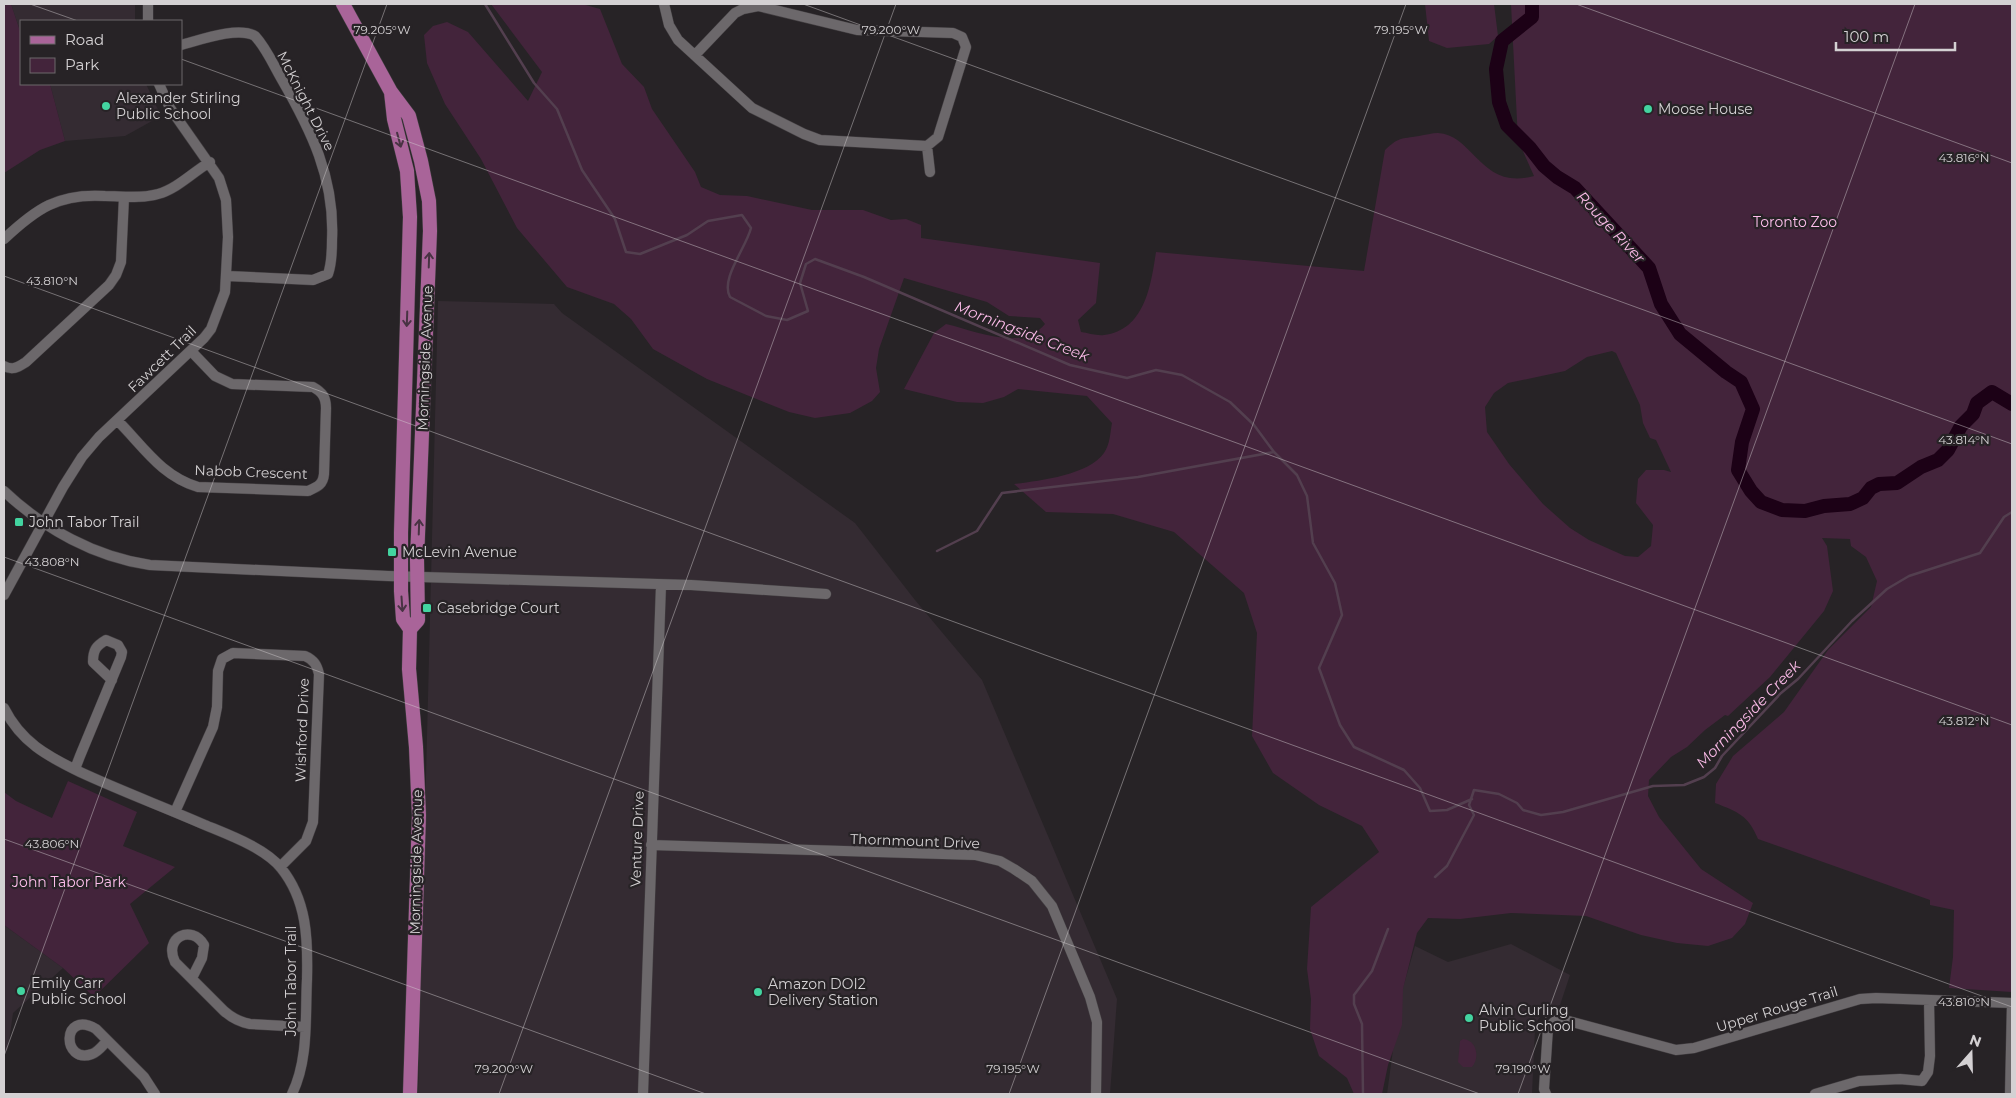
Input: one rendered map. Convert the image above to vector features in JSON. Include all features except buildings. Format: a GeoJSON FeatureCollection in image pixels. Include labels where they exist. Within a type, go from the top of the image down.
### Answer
{"type":"FeatureCollection","features":[{"type":"Feature","properties":{"kind":"main road","name":"Morningside Avenue"},"geometry":{"type":"LineString","coordinates":[[343,4],[391,92],[409,116],[429,200],[430,232],[418,620],[410,629]]}},
{"type":"Feature","properties":{"kind":"main road","name":"Morningside Avenue"},"geometry":{"type":"LineString","coordinates":[[391,92],[394,120],[407,171],[410,217],[401,576],[403,619],[410,629],[409,669],[416,747],[419,815],[410,1094]]}},
{"type":"Feature","properties":{"kind":"street"},"geometry":{"type":"LineString","coordinates":[[148,4],[148,20]]}},
{"type":"Feature","properties":{"kind":"street"},"geometry":{"type":"LineString","coordinates":[[664,4],[669,25],[678,40],[695,56],[752,108],[820,140],[927,146],[938,137],[966,47],[962,37],[953,33],[857,30],[758,6],[735,13],[695,56]]}},
{"type":"Feature","properties":{"kind":"street","name":"McKnight Drive"},"geometry":{"type":"LineString","coordinates":[[182,44],[238,32],[250,32],[255,36],[304,121],[315,144],[328,183],[333,225],[331,264],[328,274],[313,280],[227,276]]}},
{"type":"Feature","properties":{"kind":"street","name":"Fawcett Trail"},"geometry":{"type":"LineString","coordinates":[[43,523],[82,457],[99,437],[192,352],[211,329],[225,292],[228,237],[227,208],[219,178],[210,162],[170,108],[158,85]]}},
{"type":"Feature","properties":{"kind":"street"},"geometry":{"type":"LineString","coordinates":[[927,146],[930,172]]}},
{"type":"Feature","properties":{"kind":"street"},"geometry":{"type":"LineString","coordinates":[[4,239],[30,216],[58,200],[86,195],[124,197],[156,195],[170,190],[210,162]]}},
{"type":"Feature","properties":{"kind":"street"},"geometry":{"type":"LineString","coordinates":[[4,366],[9,369],[17,368],[26,362],[113,280],[120,262],[124,197]]}},
{"type":"Feature","properties":{"kind":"street","name":"Nabob Crescent"},"geometry":{"type":"LineString","coordinates":[[117,420],[164,470],[185,483],[198,487],[308,490],[322,483],[324,474],[326,408],[326,401],[322,392],[313,387],[232,384],[215,376],[192,352]]}},
{"type":"Feature","properties":{"kind":"street"},"geometry":{"type":"LineString","coordinates":[[4,491],[43,523],[74,540],[104,554],[136,563],[213,569],[691,585],[826,594]]}},
{"type":"Feature","properties":{"kind":"street"},"geometry":{"type":"LineString","coordinates":[[4,595],[43,523]]}},
{"type":"Feature","properties":{"kind":"street","name":"Venture Drive"},"geometry":{"type":"LineString","coordinates":[[643,1094],[661,585]]}},
{"type":"Feature","properties":{"kind":"street","name":"Wishford Drive"},"geometry":{"type":"LineString","coordinates":[[175,812],[213,727],[217,707],[218,671],[222,658],[233,653],[305,656],[312,659],[317,666],[319,674],[312,822],[306,842],[280,867]]}},
{"type":"Feature","properties":{"kind":"street"},"geometry":{"type":"LineString","coordinates":[[75,769],[112,680]]}},
{"type":"Feature","properties":{"kind":"street","name":"John Tabor Trail"},"geometry":{"type":"LineString","coordinates":[[4,708],[18,732],[44,754],[248,844],[280,867],[294,889],[305,918],[308,941],[304,1055],[299,1080],[292,1094]]}},
{"type":"Feature","properties":{"kind":"street","name":"Thornmount Drive"},"geometry":{"type":"LineString","coordinates":[[651,845],[975,855],[1000,861],[1014,868],[1032,881],[1052,906],[1090,997],[1097,1022],[1096,1094]]}},
{"type":"Feature","properties":{"kind":"street"},"geometry":{"type":"LineString","coordinates":[[192,978],[224,1011],[241,1023],[305,1027]]}},
{"type":"Feature","properties":{"kind":"street","name":"Upper Rouge Trail"},"geometry":{"type":"LineString","coordinates":[[1546,1094],[1544,1089],[1547,1033],[1554,1020],[1568,1020],[1676,1050],[1694,1048],[1860,999],[2012,1003]]}},
{"type":"Feature","properties":{"kind":"street"},"geometry":{"type":"LineString","coordinates":[[1815,1094],[1859,1081],[1900,1079],[1922,1081],[1928,1072],[1930,1056],[1929,1000]]}},
{"type":"Feature","properties":{"kind":"street"},"geometry":{"type":"LineString","coordinates":[[2010,1094],[2012,1003]]}},
{"type":"Feature","properties":{"kind":"street"},"geometry":{"type":"LineString","coordinates":[[107,1041],[144,1077],[155,1094]]}},
{"type":"Feature","properties":{"kind":"shaded area"},"geometry":{"type":"Polygon","coordinates":[[[11,4],[135,4],[135,20],[20,20],[20,31],[11,4]]]}},
{"type":"Feature","properties":{"kind":"shaded area","name":"Alexander Stirling Public School"},"geometry":{"type":"Polygon","coordinates":[[[50,85],[146,85],[161,116],[125,136],[65,141],[50,85]]]}},
{"type":"Feature","properties":{"kind":"shaded area"},"geometry":{"type":"Polygon","coordinates":[[[438,301],[554,304],[562,313],[855,523],[915,600],[982,680],[1117,999],[1110,1094],[418,1094],[438,301]]]}},
{"type":"Feature","properties":{"kind":"shaded area","name":"Emily Carr Public School"},"geometry":{"type":"Polygon","coordinates":[[[4,925],[63,968],[13,1013],[8,1049],[4,1053],[4,925]]]}},
{"type":"Feature","properties":{"kind":"shaded area","name":"Alvin Curling Public School"},"geometry":{"type":"Polygon","coordinates":[[[1511,944],[1570,975],[1560,1005],[1546,1009],[1537,1021],[1532,1094],[1387,1094],[1400,998],[1415,946],[1448,962],[1511,944]]]}},
{"type":"Feature","properties":{"kind":"green space"},"geometry":{"type":"Polygon","coordinates":[[[4,4],[11,4],[20,31],[20,85],[50,85],[65,141],[40,150],[4,173],[4,4]]]}},
{"type":"Feature","properties":{"kind":"green space","name":"Toronto Zoo"},"geometry":{"type":"Polygon","coordinates":[[[491,4],[582,4],[600,9],[622,64],[644,87],[652,109],[695,172],[701,187],[720,195],[747,196],[812,210],[863,210],[891,220],[906,219],[921,225],[921,238],[1100,263],[1096,303],[1078,320],[1081,332],[1104,335],[1129,325],[1144,304],[1152,278],[1156,252],[1364,271],[1385,150],[1400,139],[1436,133],[1450,136],[1461,143],[1490,170],[1502,176],[1516,179],[1534,176],[1518,140],[1511,4],[2012,4],[2012,992],[1949,988],[1953,957],[1954,910],[1930,905],[1930,900],[1758,839],[1746,819],[1730,809],[1715,803],[1716,784],[1733,756],[1784,712],[1828,650],[1871,607],[1877,581],[1866,557],[1851,546],[1850,539],[1822,538],[1827,546],[1833,591],[1824,611],[1770,677],[1728,716],[1725,715],[1687,747],[1671,757],[1649,780],[1648,796],[1659,817],[1701,869],[1753,903],[1745,924],[1732,938],[1708,946],[1677,943],[1641,935],[1586,916],[1511,913],[1460,919],[1428,918],[1417,933],[1403,989],[1402,1025],[1388,1065],[1382,1094],[1354,1094],[1347,1078],[1319,1056],[1310,1029],[1311,999],[1307,969],[1311,907],[1379,852],[1362,826],[1319,805],[1273,773],[1252,736],[1257,633],[1244,593],[1174,532],[1113,514],[1046,512],[1014,484],[1049,479],[1075,472],[1097,461],[1104,453],[1109,442],[1112,423],[1087,396],[1018,389],[1004,397],[983,403],[957,402],[904,389],[934,333],[946,324],[984,334],[1011,338],[1024,337],[1035,332],[1045,324],[1040,318],[1009,316],[987,302],[904,278],[879,349],[876,368],[880,392],[872,401],[850,413],[815,418],[789,412],[707,379],[653,349],[631,319],[614,304],[567,287],[517,228],[481,159],[445,104],[427,63],[424,35],[433,26],[447,22],[468,32],[528,101],[542,72],[491,4]],[[1612,351],[1587,357],[1565,371],[1508,383],[1494,393],[1485,407],[1487,432],[1509,464],[1543,504],[1570,528],[1589,540],[1625,556],[1638,557],[1651,546],[1653,525],[1636,503],[1638,479],[1646,470],[1671,472],[1656,440],[1650,438],[1643,423],[1640,405],[1616,353],[1612,351]]]}},
{"type":"Feature","properties":{"kind":"green space"},"geometry":{"type":"Polygon","coordinates":[[[1425,4],[1494,4],[1498,36],[1489,44],[1447,48],[1429,41],[1425,4]]]}},
{"type":"Feature","properties":{"kind":"green space","name":"John Tabor Park"},"geometry":{"type":"Polygon","coordinates":[[[68,781],[137,812],[123,846],[175,867],[130,904],[149,943],[94,997],[63,968],[4,925],[4,792],[16,801],[52,818],[68,781]]]}},
{"type":"Feature","properties":{"kind":"green space"},"geometry":{"type":"Polygon","coordinates":[[[1463,1039],[1468,1040],[1476,1050],[1476,1059],[1472,1067],[1463,1067],[1458,1062],[1460,1041],[1463,1039]]]}},
{"type":"Feature","properties":{"kind":"waterway","name":"Morningside Creek"},"geometry":{"type":"LineString","coordinates":[[485,4],[534,83],[557,109],[582,170],[615,219],[626,252],[640,254],[687,235],[708,221],[742,215],[751,228],[728,281],[728,290],[730,297],[766,316],[787,320],[808,311],[800,283],[806,264],[815,259],[864,277],[1070,365],[1127,378],[1156,370],[1182,375],[1230,402],[1254,425],[1274,452],[1297,475],[1307,496],[1313,543],[1335,583],[1342,615],[1319,668],[1340,725],[1354,747],[1404,770],[1420,788],[1430,811],[1447,810],[1472,799]]}},
{"type":"Feature","properties":{"kind":"waterway","name":"Rouge River"},"geometry":{"type":"LineString","coordinates":[[1532,4],[1532,17],[1502,41],[1496,69],[1499,102],[1507,125],[1530,148],[1544,166],[1575,188],[1649,268],[1661,304],[1680,334],[1741,382],[1753,409],[1742,442],[1738,470],[1751,491],[1761,502],[1782,510],[1805,511],[1824,506],[1850,504],[1863,498],[1871,488],[1879,484],[1897,483],[1921,467],[1938,460],[1948,450],[1961,426],[1973,414],[1977,403],[1992,392],[2012,404]]}},
{"type":"Feature","properties":{"kind":"waterway"},"geometry":{"type":"LineString","coordinates":[[937,551],[977,531],[1002,493],[1138,477],[1274,452]]}},
{"type":"Feature","properties":{"kind":"waterway","name":"Morningside Creek"},"geometry":{"type":"LineString","coordinates":[[1435,877],[1447,866],[1474,815],[1469,805],[1474,790],[1499,794],[1517,803],[1523,810],[1541,815],[1563,812],[1653,786],[1684,785],[1704,777],[1715,768],[1722,756],[1781,693],[1798,679],[1852,621],[1887,589],[1909,576],[1980,553],[2004,517],[2012,512]]}},
{"type":"Feature","properties":{"kind":"waterway"},"geometry":{"type":"LineString","coordinates":[[1363,1094],[1362,1024],[1354,1004],[1354,995],[1372,971],[1388,929]]}},
{"type":"Feature","properties":{"kind":"place","name":"Alexander Stirling Public School"},"geometry":{"type":"Point","coordinates":[106,106]}},
{"type":"Feature","properties":{"kind":"place","name":"Moose House"},"geometry":{"type":"Point","coordinates":[1648,109]}},
{"type":"Feature","properties":{"kind":"place","name":"John Tabor Trail"},"geometry":{"type":"Point","coordinates":[19,522]}},
{"type":"Feature","properties":{"kind":"place","name":"McLevin Avenue"},"geometry":{"type":"Point","coordinates":[392,552]}},
{"type":"Feature","properties":{"kind":"place","name":"Casebridge Court"},"geometry":{"type":"Point","coordinates":[427,608]}},
{"type":"Feature","properties":{"kind":"place","name":"Emily Carr Public School"},"geometry":{"type":"Point","coordinates":[21,991]}},
{"type":"Feature","properties":{"kind":"place","name":"Amazon DOI2 Delivery Station"},"geometry":{"type":"Point","coordinates":[758,992]}},
{"type":"Feature","properties":{"kind":"place","name":"Alvin Curling Public School"},"geometry":{"type":"Point","coordinates":[1469,1018]}}]}
